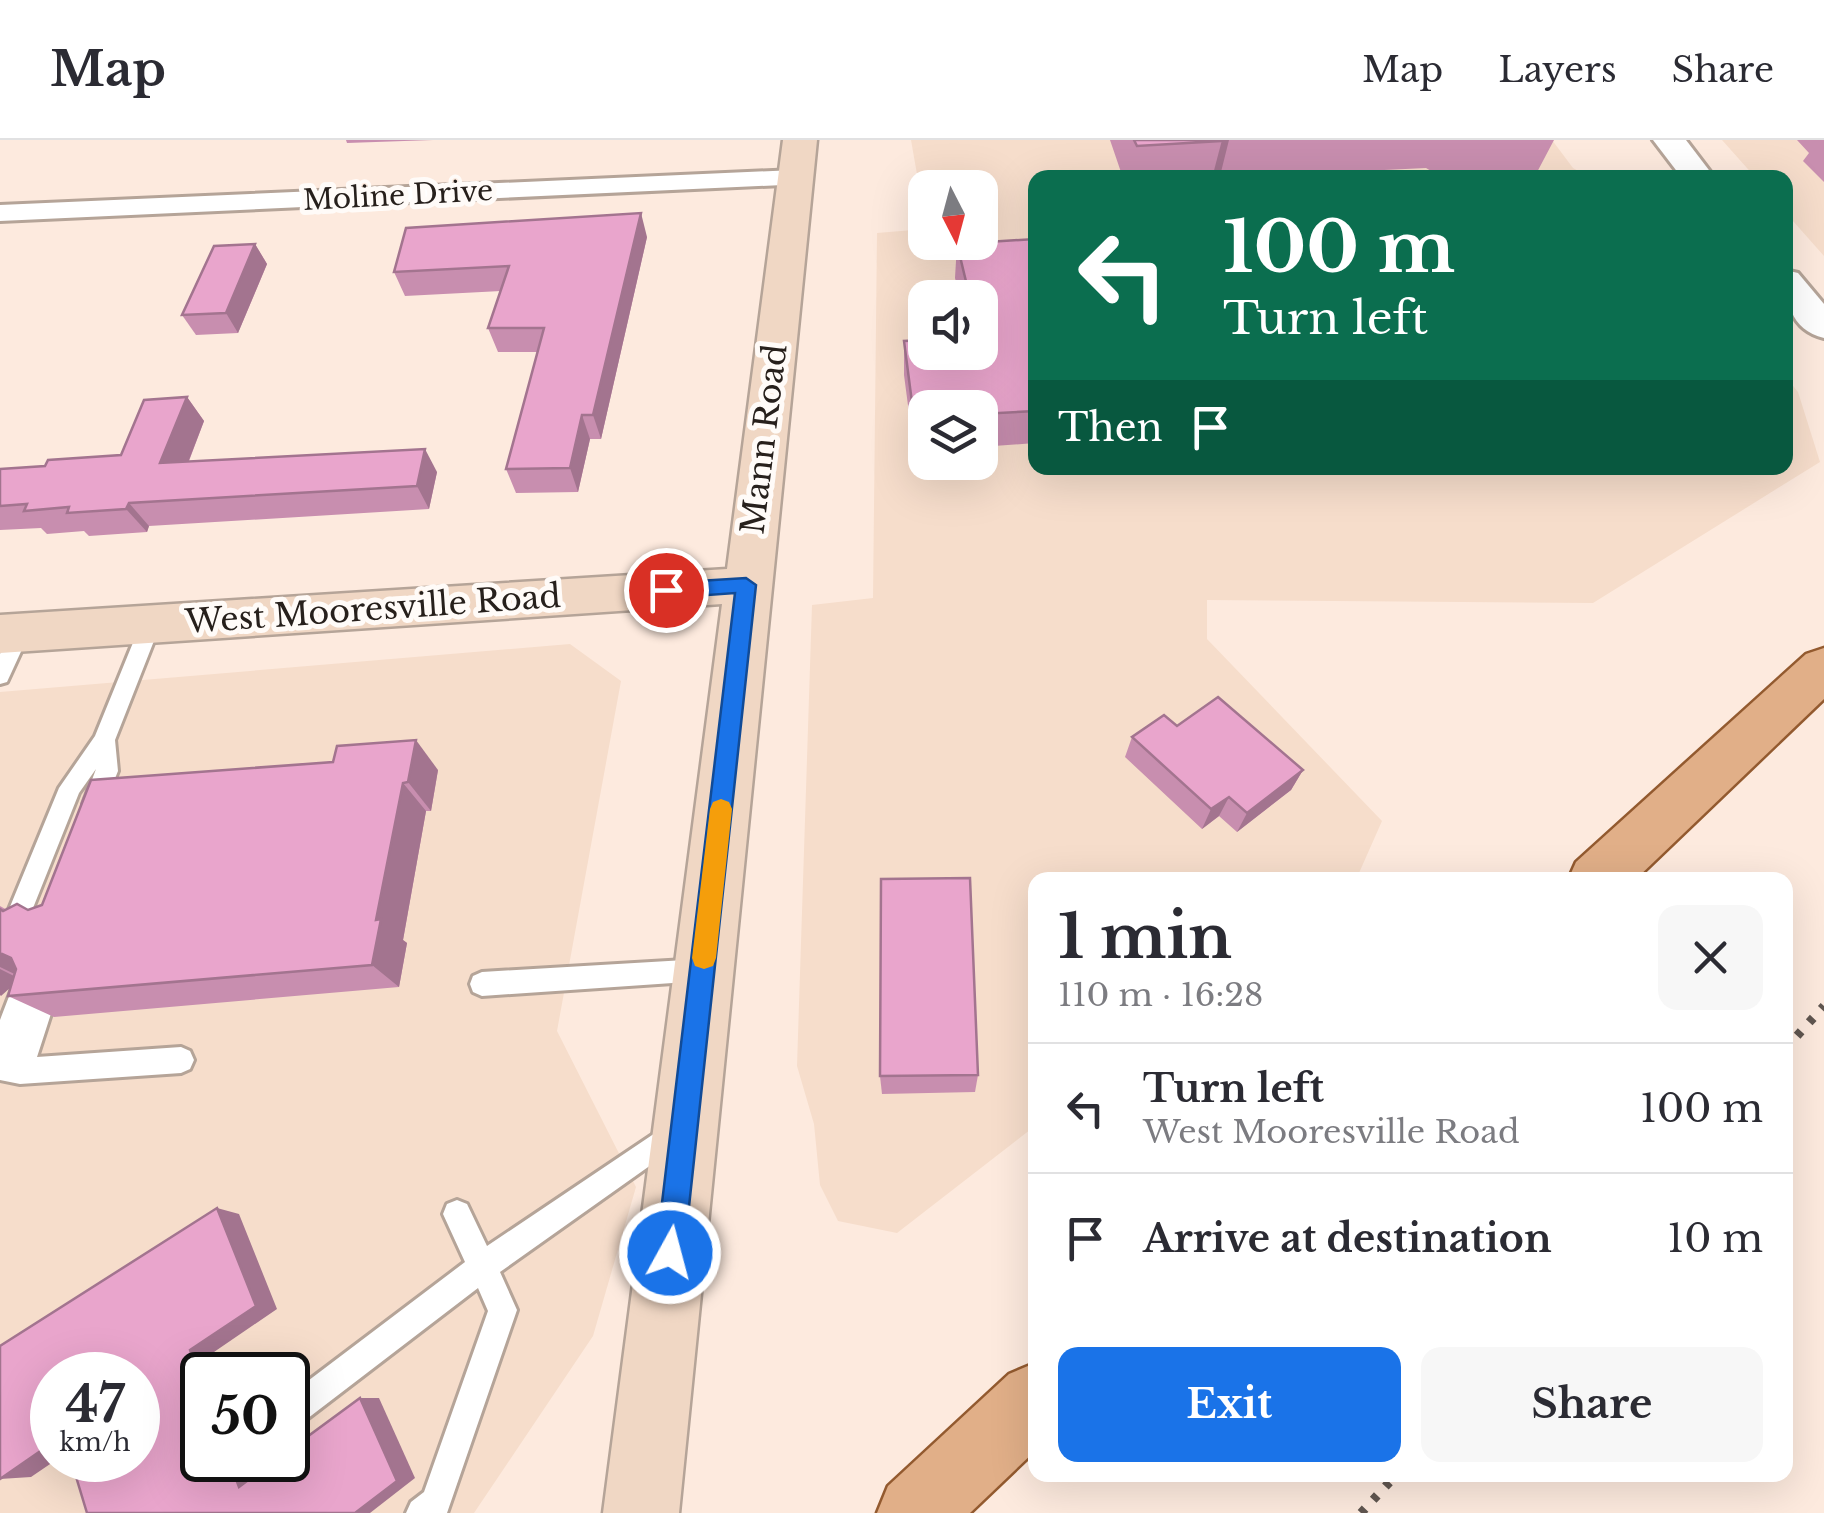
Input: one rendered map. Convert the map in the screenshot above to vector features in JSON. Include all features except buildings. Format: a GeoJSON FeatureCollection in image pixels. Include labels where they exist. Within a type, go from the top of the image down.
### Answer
{"type":"FeatureCollection","features":[{"type":"Feature","properties":{"kind":"main road","name":"Mann Road"},"geometry":{"type":"LineString","coordinates":[[641,1513],[798,159]]}},
{"type":"Feature","properties":{"kind":"main road","name":"West Mooresville Road"},"geometry":{"type":"LineString","coordinates":[[10,633],[746,585]]}},
{"type":"Feature","properties":{"kind":"main road"},"geometry":{"type":"LineString","coordinates":[[1605,872],[1824,668]]}},
{"type":"Feature","properties":{"kind":"main road"},"geometry":{"type":"LineString","coordinates":[[915,1513],[1028,1407]]}},
{"type":"Feature","properties":{"kind":"street"},"geometry":{"type":"LineString","coordinates":[[1669,140],[1692,170]]}},
{"type":"Feature","properties":{"kind":"street","name":"Moline Drive"},"geometry":{"type":"LineString","coordinates":[[0,213],[798,159]]}},
{"type":"Feature","properties":{"kind":"street"},"geometry":{"type":"LineString","coordinates":[[1793,290],[1824,326]]}},
{"type":"Feature","properties":{"kind":"lane"},"geometry":{"type":"LineString","coordinates":[[0,960],[70,788],[104,740],[150,624]]}},
{"type":"Feature","properties":{"kind":"lane"},"geometry":{"type":"LineString","coordinates":[[0,676],[10,633]]}},
{"type":"Feature","properties":{"kind":"lane"},"geometry":{"type":"LineString","coordinates":[[87,823],[107,771],[104,740]]}},
{"type":"Feature","properties":{"kind":"lane"},"geometry":{"type":"LineString","coordinates":[[482,984],[702,970]]}},
{"type":"Feature","properties":{"kind":"lane"},"geometry":{"type":"LineString","coordinates":[[34,993],[7,1064],[181,1060]]}},
{"type":"Feature","properties":{"kind":"lane"},"geometry":{"type":"LineString","coordinates":[[310,1397],[482,1266],[684,1126]]}},
{"type":"Feature","properties":{"kind":"lane"},"geometry":{"type":"LineString","coordinates":[[422,1513],[436,1502],[503,1310],[457,1214]]}},
{"type":"Feature","properties":{"kind":"shaded area"},"geometry":{"type":"Polygon","coordinates":[[[911,140],[1552,140],[1577,170],[1028,170],[1028,475],[1793,475],[1793,386],[1820,462],[1593,603],[1207,600],[1207,639],[1382,821],[1359,872],[1028,872],[1028,1131],[897,1233],[838,1221],[820,1185],[814,1124],[797,1066],[812,605],[873,598],[877,233],[908,230],[908,260],[998,260],[998,170],[916,170],[911,140]]]}},
{"type":"Feature","properties":{"kind":"shaded area"},"geometry":{"type":"Polygon","coordinates":[[[1722,140],[1824,140],[1824,256],[1793,221],[1793,170],[1749,170],[1722,140]]]}},
{"type":"Feature","properties":{"kind":"shaded area"},"geometry":{"type":"Polygon","coordinates":[[[570,644],[621,681],[557,1031],[636,1187],[593,1336],[474,1513],[0,1513],[0,692],[570,644]]]}},
{"type":"Feature","properties":{"kind":"railway"},"geometry":{"type":"LineString","coordinates":[[1793,1040],[1824,1006]]}},
{"type":"Feature","properties":{"kind":"railway"},"geometry":{"type":"LineString","coordinates":[[1361,1513],[1390,1482]]}},
{"type":"Feature","properties":{"kind":"slow traffic"},"geometry":{"type":"LineString","coordinates":[[704,958],[721,809]]}},
{"type":"Feature","properties":{"kind":"route"},"geometry":{"type":"LineString","coordinates":[[666,590],[746,585],[670,1253]]}}]}
